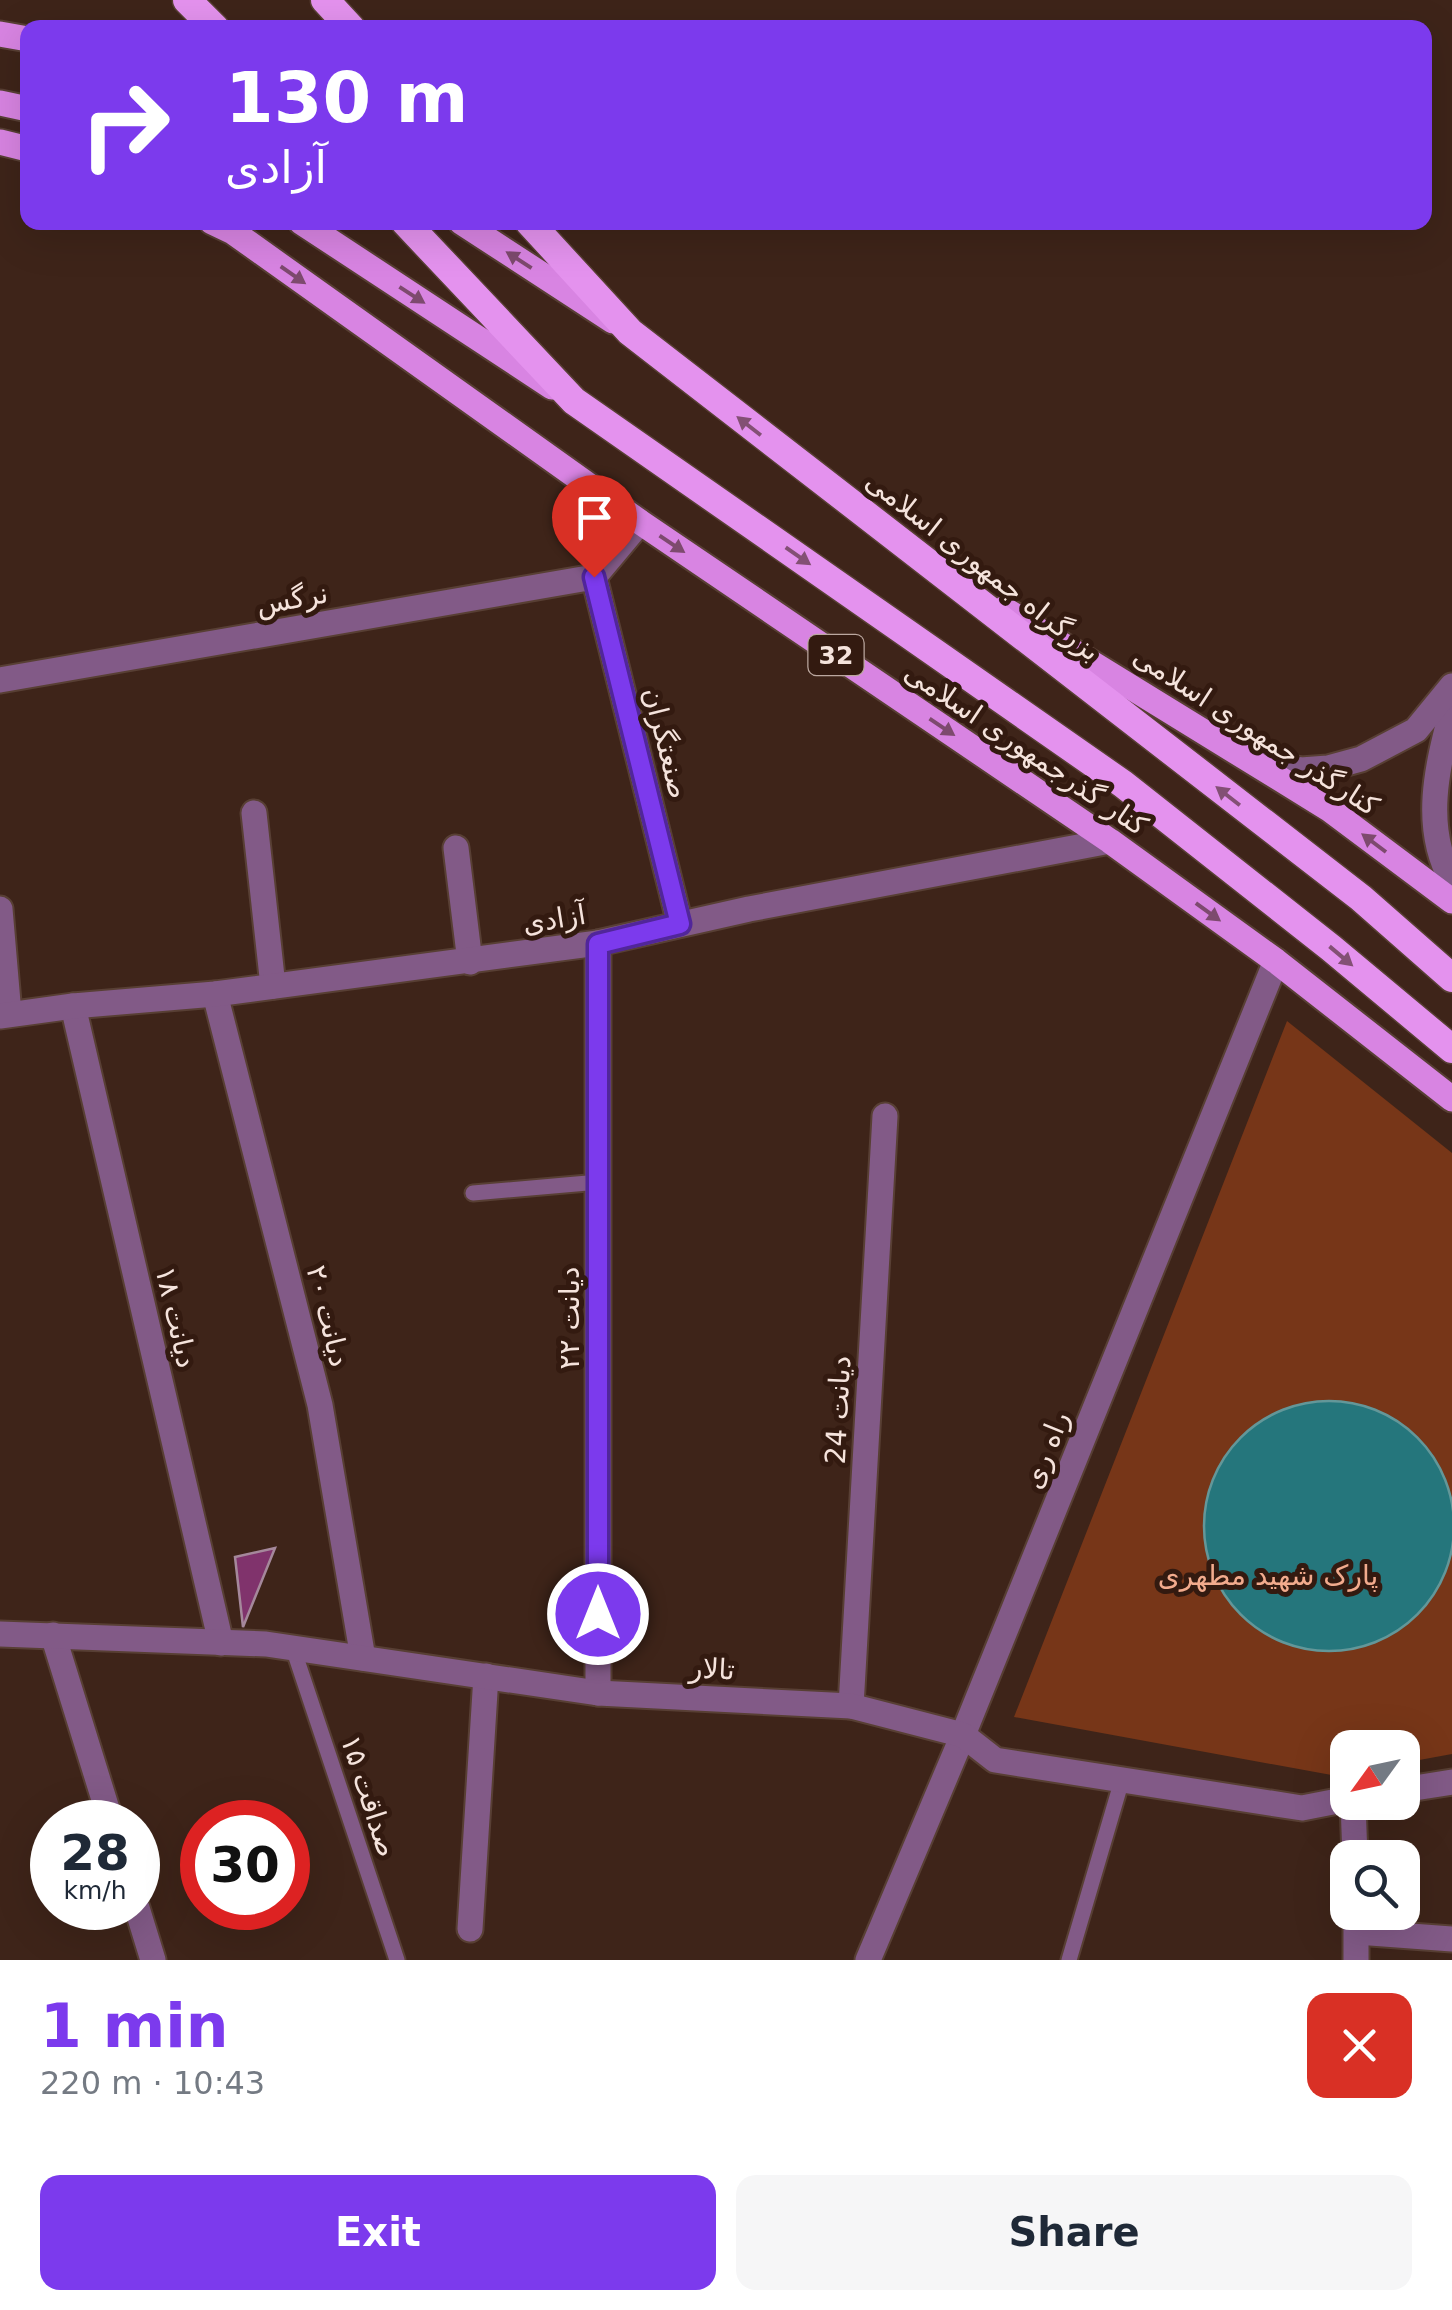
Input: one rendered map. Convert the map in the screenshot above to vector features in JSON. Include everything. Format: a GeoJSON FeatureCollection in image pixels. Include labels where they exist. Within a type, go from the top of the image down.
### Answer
{"type":"FeatureCollection","features":[{"type":"Feature","properties":{"kind":"highway"},"geometry":{"type":"LineString","coordinates":[[187,0],[206,20]]}},
{"type":"Feature","properties":{"kind":"highway"},"geometry":{"type":"LineString","coordinates":[[325,0],[343,20]]}},
{"type":"Feature","properties":{"kind":"highway"},"geometry":{"type":"LineString","coordinates":[[413,230],[574,400]]}},
{"type":"Feature","properties":{"kind":"highway"},"geometry":{"type":"LineString","coordinates":[[537,230],[630,332]]}},
{"type":"Feature","properties":{"kind":"highway","name":"بزرگراه جمهوری اسلامی"},"geometry":{"type":"LineString","coordinates":[[630,332],[1361,898],[1452,978]]}},
{"type":"Feature","properties":{"kind":"highway","name":"32"},"geometry":{"type":"LineString","coordinates":[[574,400],[1123,784],[1452,1049]]}},
{"type":"Feature","properties":{"kind":"main road","name":"کنار گذرجمهوری اسلامی"},"geometry":{"type":"LineString","coordinates":[[225,230],[640,522],[1110,841],[1276,961],[1452,1100]]}},
{"type":"Feature","properties":{"kind":"main road","name":"32"},"geometry":{"type":"LineString","coordinates":[[313,230],[574,400]]}},
{"type":"Feature","properties":{"kind":"main road","name":"بزرگراه جمهوری اسلامی"},"geometry":{"type":"LineString","coordinates":[[474,230],[630,332]]}},
{"type":"Feature","properties":{"kind":"main road","name":"کنارگذر جمهوری اسلامی"},"geometry":{"type":"LineString","coordinates":[[920,558],[1329,809],[1452,901]]}},
{"type":"Feature","properties":{"kind":"street"},"geometry":{"type":"LineString","coordinates":[[594,577],[640,522]]}},
{"type":"Feature","properties":{"kind":"street","name":"نرگس"},"geometry":{"type":"LineString","coordinates":[[0,680],[594,577]]}},
{"type":"Feature","properties":{"kind":"street","name":"صنعتگران"},"geometry":{"type":"LineString","coordinates":[[594,577],[680,924]]}},
{"type":"Feature","properties":{"kind":"street"},"geometry":{"type":"LineString","coordinates":[[1252,760],[1301,770],[1360,759],[1416,730],[1452,686]]}},
{"type":"Feature","properties":{"kind":"street"},"geometry":{"type":"LineString","coordinates":[[1452,710],[1442,750],[1433,822],[1443,865],[1452,881]]}},
{"type":"Feature","properties":{"kind":"street"},"geometry":{"type":"LineString","coordinates":[[254,813],[273,986]]}},
{"type":"Feature","properties":{"kind":"street","name":"آزادی"},"geometry":{"type":"LineString","coordinates":[[5,1015],[216,994],[598,944],[680,924],[1110,841]]}},
{"type":"Feature","properties":{"kind":"street"},"geometry":{"type":"LineString","coordinates":[[456,848],[470,962]]}},
{"type":"Feature","properties":{"kind":"street"},"geometry":{"type":"LineString","coordinates":[[0,910],[5,1015]]}},
{"type":"Feature","properties":{"kind":"street","name":"دیانت ۲۲"},"geometry":{"type":"LineString","coordinates":[[598,944],[598,1693]]}},
{"type":"Feature","properties":{"kind":"street","name":"راه ری"},"geometry":{"type":"LineString","coordinates":[[868,1960],[1276,961]]}},
{"type":"Feature","properties":{"kind":"street","name":"دیانت ۲۰"},"geometry":{"type":"LineString","coordinates":[[216,994],[320,1405],[363,1658]]}},
{"type":"Feature","properties":{"kind":"street","name":"دیانت ۱۸"},"geometry":{"type":"LineString","coordinates":[[73,1006],[221,1642]]}},
{"type":"Feature","properties":{"kind":"street","name":"دیانت 24"},"geometry":{"type":"LineString","coordinates":[[850,1706],[885,1116]]}},
{"type":"Feature","properties":{"kind":"street","name":"تالار"},"geometry":{"type":"LineString","coordinates":[[0,1634],[294,1648],[598,1693],[850,1706],[963,1734],[995,1760],[1302,1808],[1330,1804]]}},
{"type":"Feature","properties":{"kind":"street"},"geometry":{"type":"LineString","coordinates":[[53,1634],[104,1800]]}},
{"type":"Feature","properties":{"kind":"street"},"geometry":{"type":"LineString","coordinates":[[470,1929],[486,1676]]}},
{"type":"Feature","properties":{"kind":"street"},"geometry":{"type":"LineString","coordinates":[[1420,1787],[1452,1782]]}},
{"type":"Feature","properties":{"kind":"street"},"geometry":{"type":"LineString","coordinates":[[144,1930],[153,1960]]}},
{"type":"Feature","properties":{"kind":"street"},"geometry":{"type":"LineString","coordinates":[[1356,1960],[1357,1930]]}},
{"type":"Feature","properties":{"kind":"street"},"geometry":{"type":"LineString","coordinates":[[1402,1930],[1452,1939]]}},
{"type":"Feature","properties":{"kind":"lane"},"geometry":{"type":"LineString","coordinates":[[473,1193],[599,1182]]}},
{"type":"Feature","properties":{"kind":"lane","name":"صداقت ۱۵"},"geometry":{"type":"LineString","coordinates":[[294,1648],[397,1960]]}},
{"type":"Feature","properties":{"kind":"lane"},"geometry":{"type":"LineString","coordinates":[[1069,1960],[1122,1780]]}},
{"type":"Feature","properties":{"kind":"green space","name":"پارک شهید مطهری"},"geometry":{"type":"Polygon","coordinates":[[[1287,1021],[1452,1153],[1452,1754],[1420,1760],[1420,1730],[1330,1730],[1330,1775],[1014,1717],[1287,1021]]]}},
{"type":"Feature","properties":{"kind":"water"},"geometry":{"type":"Polygon","coordinates":[[[1305,1403],[1353,1403],[1399,1422],[1433,1456],[1452,1502],[1452,1550],[1433,1596],[1399,1630],[1353,1649],[1305,1649],[1259,1630],[1225,1596],[1206,1550],[1206,1502],[1225,1456],[1259,1422],[1305,1403]]]}},
{"type":"Feature","properties":{"kind":"building"},"geometry":{"type":"Polygon","coordinates":[[[275,1548],[243,1627],[235,1557],[275,1548]]]}},
{"type":"Feature","properties":{"kind":"route"},"geometry":{"type":"LineString","coordinates":[[594,577],[680,924],[598,944],[598,1614]]}}]}
